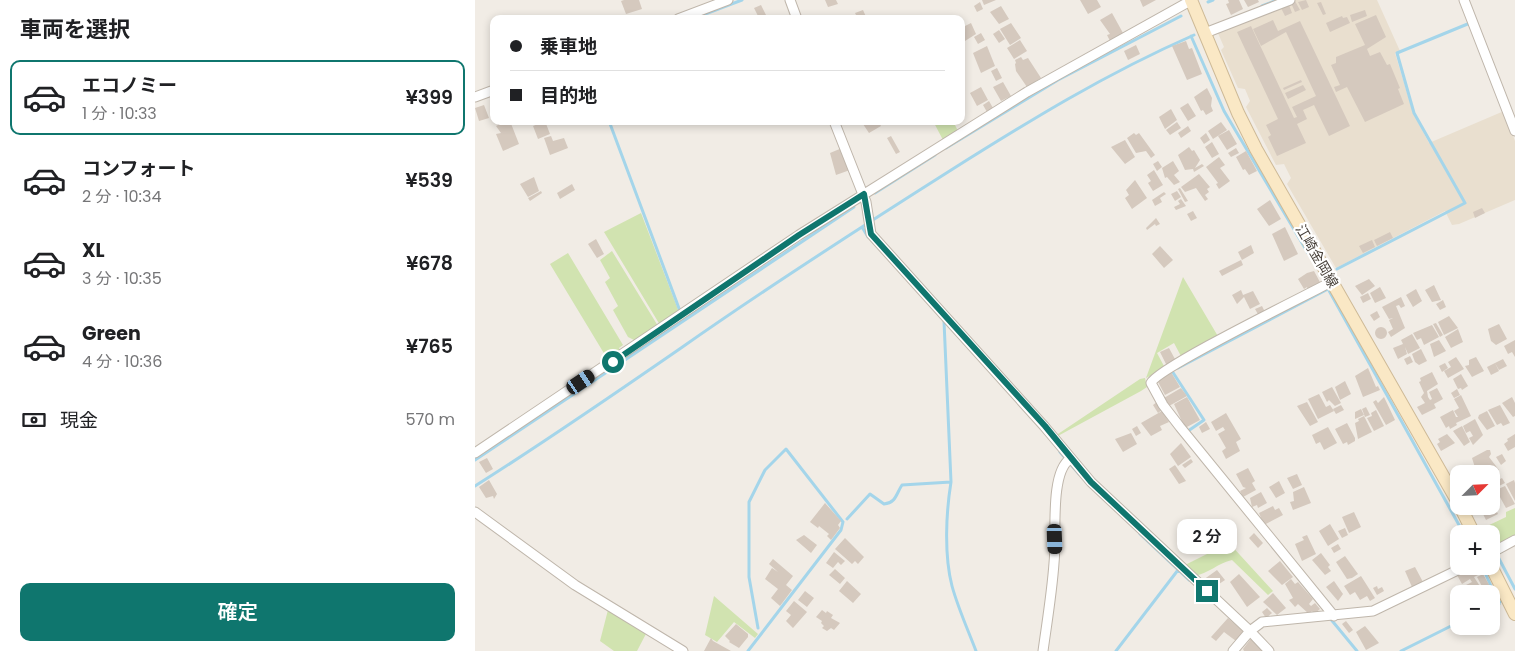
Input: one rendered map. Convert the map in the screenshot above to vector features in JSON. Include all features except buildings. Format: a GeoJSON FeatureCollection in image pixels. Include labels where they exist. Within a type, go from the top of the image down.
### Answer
{"type":"FeatureCollection","features":[{"type":"Feature","properties":{"kind":"main road","name":"江崎金岡線"},"geometry":{"type":"LineString","coordinates":[[1192,0],[1238,113],[1255,149],[1328,284],[1450,490]]}},
{"type":"Feature","properties":{"kind":"main road"},"geometry":{"type":"LineString","coordinates":[[1496,575],[1515,614]]}},
{"type":"Feature","properties":{"kind":"street"},"geometry":{"type":"LineString","coordinates":[[689,15],[728,0]]}},
{"type":"Feature","properties":{"kind":"street"},"geometry":{"type":"LineString","coordinates":[[790,0],[796,15]]}},
{"type":"Feature","properties":{"kind":"street"},"geometry":{"type":"LineString","coordinates":[[475,453],[799,235],[1027,92],[1192,0]]}},
{"type":"Feature","properties":{"kind":"street"},"geometry":{"type":"LineString","coordinates":[[1205,33],[1290,0]]}},
{"type":"Feature","properties":{"kind":"street"},"geometry":{"type":"LineString","coordinates":[[1464,0],[1515,131]]}},
{"type":"Feature","properties":{"kind":"street"},"geometry":{"type":"LineString","coordinates":[[475,96],[490,91]]}},
{"type":"Feature","properties":{"kind":"street"},"geometry":{"type":"LineString","coordinates":[[837,125],[864,194],[871,234],[1045,426],[1068,460],[1269,651]]}},
{"type":"Feature","properties":{"kind":"street"},"geometry":{"type":"LineString","coordinates":[[1328,284],[1183,360],[1159,374],[1151,383],[1163,406],[1331,616]]}},
{"type":"Feature","properties":{"kind":"street"},"geometry":{"type":"LineString","coordinates":[[1043,651],[1054,564],[1054,515],[1068,460]]}},
{"type":"Feature","properties":{"kind":"street"},"geometry":{"type":"LineString","coordinates":[[475,512],[575,584],[683,651]]}},
{"type":"Feature","properties":{"kind":"street"},"geometry":{"type":"LineString","coordinates":[[1500,548],[1515,540]]}},
{"type":"Feature","properties":{"kind":"street"},"geometry":{"type":"LineString","coordinates":[[1233,651],[1249,632],[1262,622],[1373,611],[1450,574]]}},
{"type":"Feature","properties":{"kind":"shaded area"},"geometry":{"type":"Polygon","coordinates":[[[1296,0],[1377,0],[1400,51],[1395,53],[1413,113],[1429,143],[1504,111],[1515,141],[1515,200],[1459,224],[1452,225],[1445,211],[1336,268],[1287,184],[1291,178],[1284,164],[1276,165],[1246,107],[1250,101],[1245,89],[1238,88],[1221,50],[1224,47],[1217,31],[1296,0]]]}},
{"type":"Feature","properties":{"kind":"green space"},"geometry":{"type":"Polygon","coordinates":[[[935,125],[955,125],[958,131],[943,140],[935,125]]]}},
{"type":"Feature","properties":{"kind":"green space"},"geometry":{"type":"Polygon","coordinates":[[[641,213],[679,312],[660,325],[604,232],[641,213]]]}},
{"type":"Feature","properties":{"kind":"green space"},"geometry":{"type":"Polygon","coordinates":[[[612,251],[658,326],[636,341],[628,337],[613,310],[618,306],[605,282],[610,278],[600,260],[612,251]]]}},
{"type":"Feature","properties":{"kind":"green space"},"geometry":{"type":"Polygon","coordinates":[[[568,253],[623,345],[619,348],[621,352],[608,360],[550,264],[568,253]]]}},
{"type":"Feature","properties":{"kind":"green space"},"geometry":{"type":"Polygon","coordinates":[[[1183,277],[1219,338],[1182,358],[1174,343],[1157,353],[1165,368],[1146,378],[1183,277]]]}},
{"type":"Feature","properties":{"kind":"green space"},"geometry":{"type":"Polygon","coordinates":[[[1145,378],[1147,387],[1141,391],[1055,436],[1140,379],[1145,378]]]}},
{"type":"Feature","properties":{"kind":"green space"},"geometry":{"type":"Polygon","coordinates":[[[1515,508],[1515,536],[1500,544],[1500,525],[1489,525],[1506,517],[1506,512],[1515,508]]]}},
{"type":"Feature","properties":{"kind":"green space"},"geometry":{"type":"Polygon","coordinates":[[[1229,543],[1273,591],[1268,595],[1232,560],[1194,576],[1183,566],[1229,543]]]}},
{"type":"Feature","properties":{"kind":"green space"},"geometry":{"type":"Polygon","coordinates":[[[714,596],[758,634],[755,638],[734,622],[717,642],[705,635],[714,596]]]}},
{"type":"Feature","properties":{"kind":"green space"},"geometry":{"type":"Polygon","coordinates":[[[609,606],[648,630],[637,651],[614,651],[600,641],[609,606]]]}},
{"type":"Feature","properties":{"kind":"waterway"},"geometry":{"type":"LineString","coordinates":[[703,15],[742,0]]}},
{"type":"Feature","properties":{"kind":"waterway"},"geometry":{"type":"LineString","coordinates":[[1208,2],[1213,0]]}},
{"type":"Feature","properties":{"kind":"waterway"},"geometry":{"type":"LineString","coordinates":[[1262,6],[1277,0]]}},
{"type":"Feature","properties":{"kind":"waterway"},"geometry":{"type":"LineString","coordinates":[[946,148],[1058,80],[1181,16]]}},
{"type":"Feature","properties":{"kind":"waterway"},"geometry":{"type":"LineString","coordinates":[[1337,269],[1465,203],[1414,113],[1397,53],[1470,23]]}},
{"type":"Feature","properties":{"kind":"waterway"},"geometry":{"type":"LineString","coordinates":[[475,486],[579,418],[780,281],[978,153],[1098,82],[1194,35]]}},
{"type":"Feature","properties":{"kind":"waterway"},"geometry":{"type":"LineString","coordinates":[[1191,36],[1224,111],[1308,253]]}},
{"type":"Feature","properties":{"kind":"waterway"},"geometry":{"type":"LineString","coordinates":[[610,125],[680,311]]}},
{"type":"Feature","properties":{"kind":"waterway"},"geometry":{"type":"LineString","coordinates":[[875,193],[935,155]]}},
{"type":"Feature","properties":{"kind":"waterway"},"geometry":{"type":"LineString","coordinates":[[475,460],[854,207]]}},
{"type":"Feature","properties":{"kind":"waterway"},"geometry":{"type":"LineString","coordinates":[[862,227],[868,237]]}},
{"type":"Feature","properties":{"kind":"waterway"},"geometry":{"type":"LineString","coordinates":[[1327,287],[1459,525]]}},
{"type":"Feature","properties":{"kind":"waterway"},"geometry":{"type":"LineString","coordinates":[[1178,368],[1328,289]]}},
{"type":"Feature","properties":{"kind":"waterway"},"geometry":{"type":"LineString","coordinates":[[847,519],[870,494],[884,504],[891,502],[895,498],[902,485],[951,482],[944,321]]}},
{"type":"Feature","properties":{"kind":"waterway"},"geometry":{"type":"LineString","coordinates":[[1172,371],[1204,420],[1188,431]]}},
{"type":"Feature","properties":{"kind":"waterway"},"geometry":{"type":"LineString","coordinates":[[758,628],[749,577],[749,502],[765,470],[786,449],[843,522]]}},
{"type":"Feature","properties":{"kind":"waterway"},"geometry":{"type":"LineString","coordinates":[[1060,452],[1079,474]]}},
{"type":"Feature","properties":{"kind":"waterway"},"geometry":{"type":"LineString","coordinates":[[951,482],[947,534],[949,574],[957,602],[976,651]]}},
{"type":"Feature","properties":{"kind":"waterway"},"geometry":{"type":"LineString","coordinates":[[748,651],[841,530],[843,522]]}},
{"type":"Feature","properties":{"kind":"waterway"},"geometry":{"type":"LineString","coordinates":[[1140,534],[1189,580]]}},
{"type":"Feature","properties":{"kind":"waterway"},"geometry":{"type":"LineString","coordinates":[[1500,561],[1515,589]]}},
{"type":"Feature","properties":{"kind":"waterway"},"geometry":{"type":"LineString","coordinates":[[1116,651],[1178,570]]}},
{"type":"Feature","properties":{"kind":"waterway"},"geometry":{"type":"LineString","coordinates":[[1486,575],[1490,585]]}},
{"type":"Feature","properties":{"kind":"waterway"},"geometry":{"type":"LineString","coordinates":[[1329,617],[1357,651]]}},
{"type":"Feature","properties":{"kind":"waterway"},"geometry":{"type":"LineString","coordinates":[[1401,651],[1450,626]]}},
{"type":"Feature","properties":{"kind":"route"},"geometry":{"type":"LineString","coordinates":[[613,362],[799,235],[864,194],[871,223],[869,230],[871,234],[954,328],[1045,426],[1070,459],[1091,482],[1207,591]]}}]}
